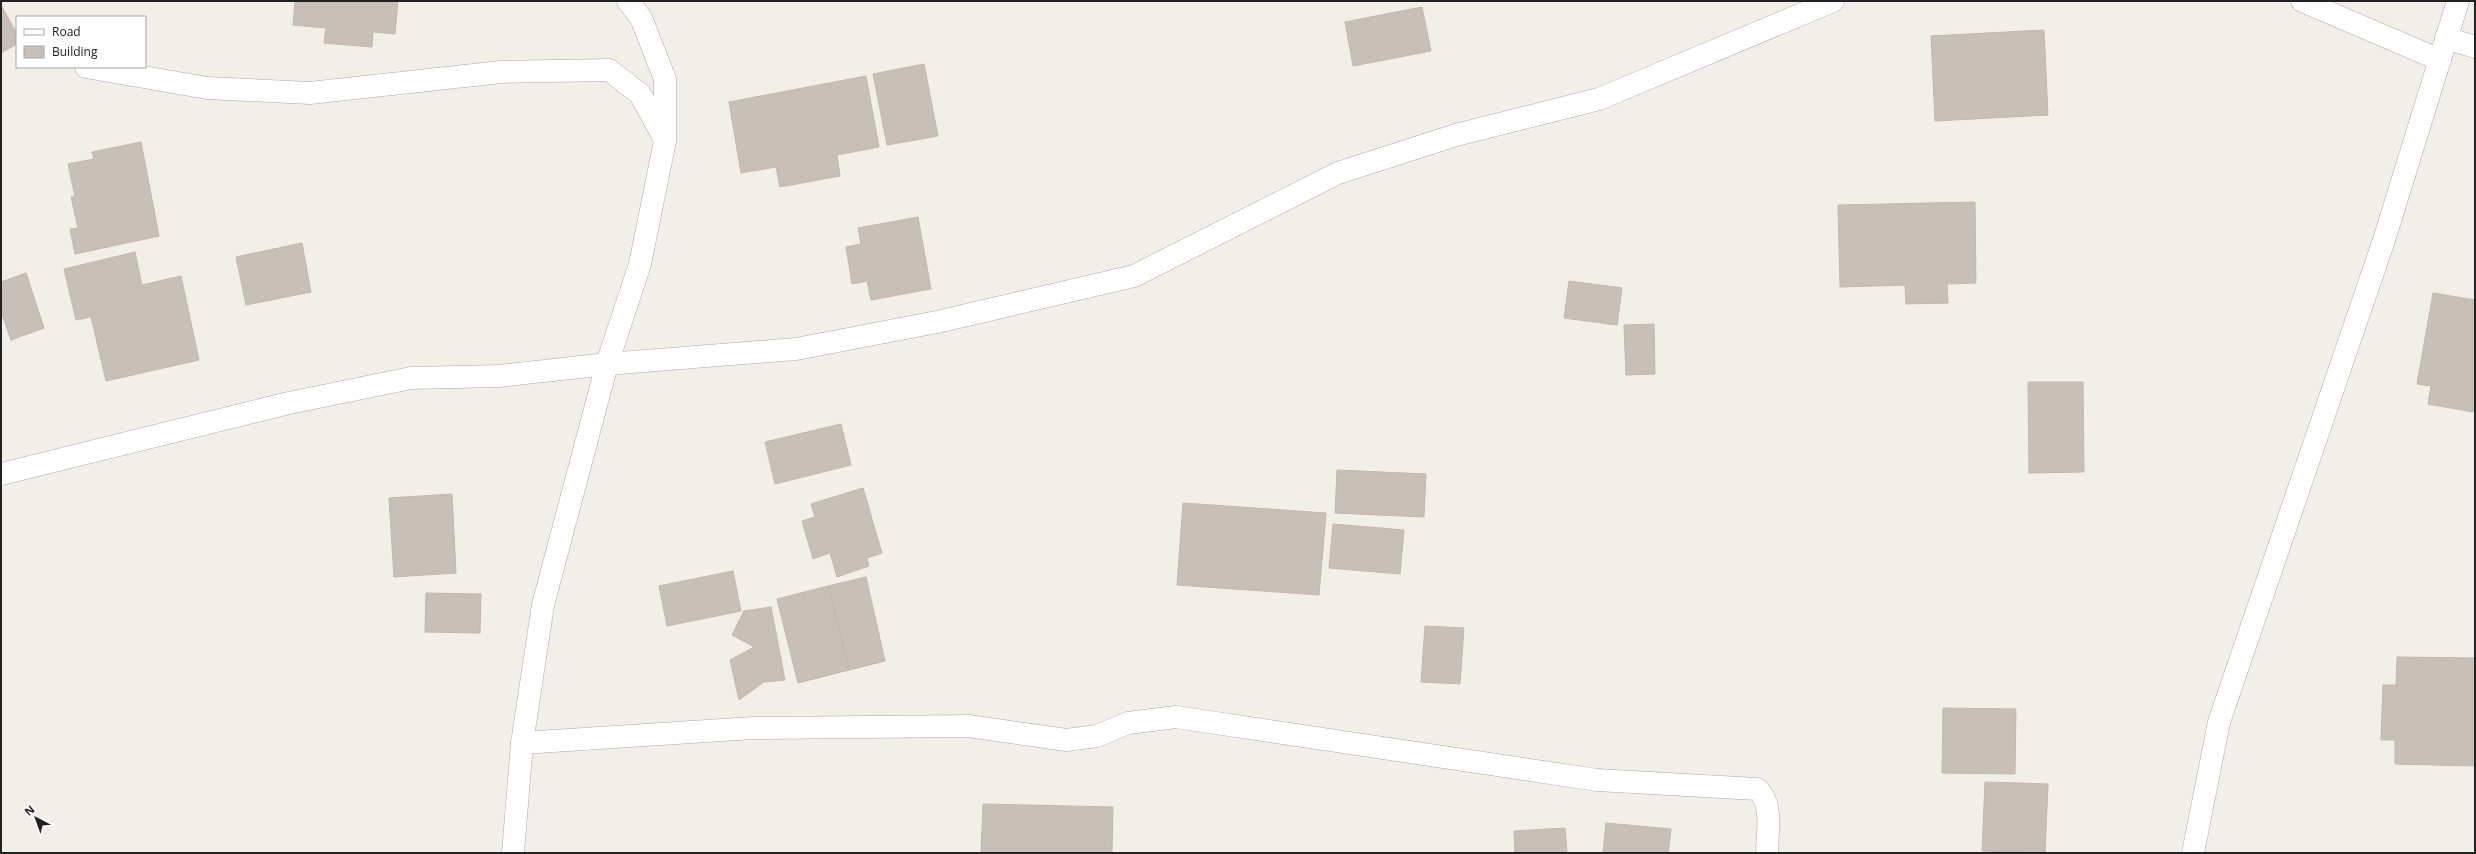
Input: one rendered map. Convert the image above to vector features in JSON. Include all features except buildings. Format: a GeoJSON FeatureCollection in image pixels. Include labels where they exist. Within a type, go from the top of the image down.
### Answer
{"type":"FeatureCollection","features":[{"type":"Feature","properties":{"kind":"street"},"geometry":{"type":"LineString","coordinates":[[513,853],[522,743],[543,605],[607,364],[640,264],[666,141],[665,79],[642,18],[628,1]]}},
{"type":"Feature","properties":{"kind":"street"},"geometry":{"type":"LineString","coordinates":[[1,474],[289,403],[412,378],[499,376],[607,364],[796,349],[937,322],[1134,276],[1338,173],[1456,135],[1599,99],[1833,1]]}},
{"type":"Feature","properties":{"kind":"street"},"geometry":{"type":"LineString","coordinates":[[2302,1],[2440,60]]}},
{"type":"Feature","properties":{"kind":"street"},"geometry":{"type":"LineString","coordinates":[[2193,853],[2219,722],[2384,240],[2458,1]]}},
{"type":"Feature","properties":{"kind":"street"},"geometry":{"type":"LineString","coordinates":[[2446,38],[2475,47]]}},
{"type":"Feature","properties":{"kind":"street"},"geometry":{"type":"LineString","coordinates":[[92,68],[207,88],[310,93],[501,72],[609,70],[640,94],[666,141]]}},
{"type":"Feature","properties":{"kind":"street"},"geometry":{"type":"LineString","coordinates":[[522,743],[753,728],[968,726],[1066,740],[1097,736],[1128,723],[1176,717],[1597,780],[1757,789],[1765,796],[1768,808],[1767,853]]}}]}
